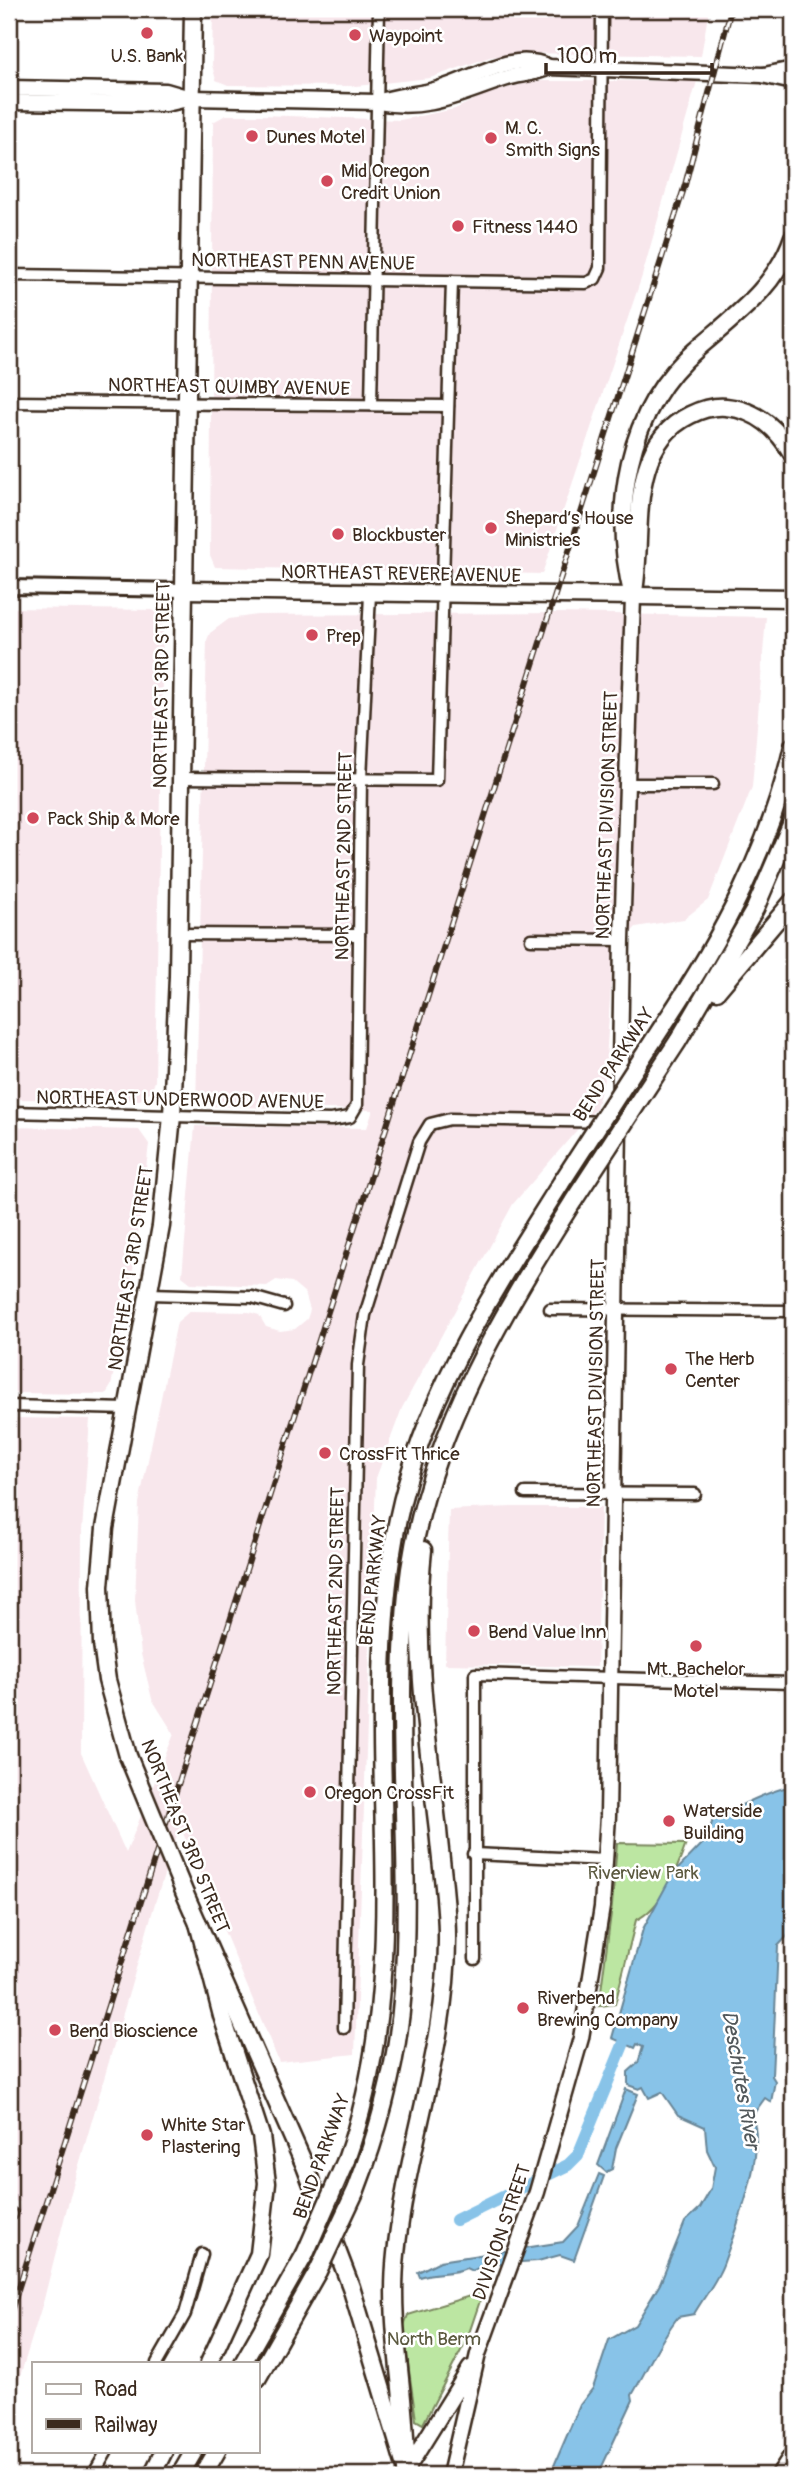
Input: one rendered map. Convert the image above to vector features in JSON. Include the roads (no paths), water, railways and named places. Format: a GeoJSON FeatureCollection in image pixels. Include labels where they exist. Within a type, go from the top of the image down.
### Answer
{"type":"FeatureCollection","features":[{"type":"Feature","properties":{"kind":"main road","name":"NORTHEAST 3RD STREET"},"geometry":{"type":"LineString","coordinates":[[192,9],[178,934],[172,1116],[161,1226],[150,1294],[105,1528],[100,1586],[102,1644],[107,1680],[128,1756],[185,1894],[305,2166],[351,2287],[406,2473]]}},
{"type":"Feature","properties":{"kind":"main road"},"geometry":{"type":"LineString","coordinates":[[9,88],[166,91],[191,98],[377,102],[438,89],[509,64],[535,60],[549,67],[762,75],[793,82]]}},
{"type":"Feature","properties":{"kind":"main road"},"geometry":{"type":"LineString","coordinates":[[762,75],[793,69]]}},
{"type":"Feature","properties":{"kind":"main road"},"geometry":{"type":"LineString","coordinates":[[9,102],[166,104],[191,98]]}},
{"type":"Feature","properties":{"kind":"main road"},"geometry":{"type":"LineString","coordinates":[[633,597],[624,560],[624,490],[628,464],[642,424],[668,379],[695,351],[758,296],[775,273],[793,237]]}},
{"type":"Feature","properties":{"kind":"main road"},"geometry":{"type":"LineString","coordinates":[[633,597],[639,562],[643,479],[657,446],[680,420],[700,410],[712,408],[745,411],[764,419],[780,434],[793,455]]}},
{"type":"Feature","properties":{"kind":"main road","name":"NORTHEAST REVERE AVENUE"},"geometry":{"type":"LineString","coordinates":[[183,590],[793,598]]}},
{"type":"Feature","properties":{"kind":"main road","name":"NORTHEAST DIVISION STREET"},"geometry":{"type":"LineString","coordinates":[[546,2162],[581,2038],[595,1957],[606,1860],[622,940],[633,597]]}},
{"type":"Feature","properties":{"kind":"main road","name":"BEND PARKWAY"},"geometry":{"type":"LineString","coordinates":[[244,2362],[305,2254],[346,2160],[370,2078],[384,1981],[387,1897],[384,1665],[387,1604],[398,1520],[417,1452],[448,1373],[471,1329],[716,941],[748,878],[775,812],[793,746]]}},
{"type":"Feature","properties":{"kind":"main road","name":"BEND PARKWAY"},"geometry":{"type":"LineString","coordinates":[[259,2375],[318,2271],[356,2190],[385,2102],[401,2006],[406,1890],[404,1678],[407,1608],[417,1529],[431,1481],[467,1386],[512,1299],[693,1016],[755,909],[793,820]]}},
{"type":"Feature","properties":{"kind":"main road"},"geometry":{"type":"LineString","coordinates":[[693,1016],[793,901]]}},
{"type":"Feature","properties":{"kind":"main road"},"geometry":{"type":"LineString","coordinates":[[406,2473],[404,2404],[395,2316],[396,2255],[403,2204],[441,2028],[447,1935],[423,1682],[422,1561],[431,1481]]}},
{"type":"Feature","properties":{"kind":"main road"},"geometry":{"type":"LineString","coordinates":[[198,1923],[222,2016],[261,2136],[267,2183],[259,2254],[209,2362]]}},
{"type":"Feature","properties":{"kind":"main road","name":"DIVISION STREET"},"geometry":{"type":"LineString","coordinates":[[450,2475],[478,2354],[521,2240],[546,2162]]}},
{"type":"Feature","properties":{"kind":"main road","name":"DIVISION STREET"},"geometry":{"type":"LineString","coordinates":[[406,2473],[478,2354]]}},
{"type":"Feature","properties":{"kind":"main road"},"geometry":{"type":"LineString","coordinates":[[152,2475],[164,2452]]}},
{"type":"Feature","properties":{"kind":"main road"},"geometry":{"type":"LineString","coordinates":[[180,2475],[193,2452]]}},
{"type":"Feature","properties":{"kind":"main road"},"geometry":{"type":"LineString","coordinates":[[203,2475],[216,2452]]}},
{"type":"Feature","properties":{"kind":"street"},"geometry":{"type":"LineString","coordinates":[[371,405],[379,9]]}},
{"type":"Feature","properties":{"kind":"street"},"geometry":{"type":"LineString","coordinates":[[601,69],[602,9]]}},
{"type":"Feature","properties":{"kind":"street","name":"NORTHEAST PENN AVENUE"},"geometry":{"type":"LineString","coordinates":[[9,275],[586,283],[595,279],[600,268],[601,69]]}},
{"type":"Feature","properties":{"kind":"street"},"geometry":{"type":"LineString","coordinates":[[180,778],[437,780],[453,281]]}},
{"type":"Feature","properties":{"kind":"street","name":"NORTHEAST QUIMBY AVENUE"},"geometry":{"type":"LineString","coordinates":[[9,402],[448,406]]}},
{"type":"Feature","properties":{"kind":"street","name":"NORTHEAST REVERE AVENUE"},"geometry":{"type":"LineString","coordinates":[[9,587],[183,590]]}},
{"type":"Feature","properties":{"kind":"street","name":"NORTHEAST 2ND STREET"},"geometry":{"type":"LineString","coordinates":[[350,1117],[357,1105],[361,779],[370,594]]}},
{"type":"Feature","properties":{"kind":"street"},"geometry":{"type":"LineString","coordinates":[[626,784],[713,785]]}},
{"type":"Feature","properties":{"kind":"street"},"geometry":{"type":"LineString","coordinates":[[178,934],[359,935]]}},
{"type":"Feature","properties":{"kind":"street"},"geometry":{"type":"LineString","coordinates":[[531,939],[622,940]]}},
{"type":"Feature","properties":{"kind":"street","name":"NORTHEAST UNDERWOOD AVENUE"},"geometry":{"type":"LineString","coordinates":[[9,1112],[331,1120],[350,1117]]}},
{"type":"Feature","properties":{"kind":"street","name":"NORTHEAST 2ND STREET"},"geometry":{"type":"LineString","coordinates":[[344,2028],[359,1338],[419,1142],[430,1124],[450,1119],[619,1122]]}},
{"type":"Feature","properties":{"kind":"street"},"geometry":{"type":"LineString","coordinates":[[150,1294],[252,1297],[284,1306]]}},
{"type":"Feature","properties":{"kind":"street"},"geometry":{"type":"LineString","coordinates":[[550,1309],[793,1311]]}},
{"type":"Feature","properties":{"kind":"street"},"geometry":{"type":"LineString","coordinates":[[9,1406],[128,1409]]}},
{"type":"Feature","properties":{"kind":"street"},"geometry":{"type":"LineString","coordinates":[[526,1493],[695,1494]]}},
{"type":"Feature","properties":{"kind":"street"},"geometry":{"type":"LineString","coordinates":[[475,1959],[472,1854],[475,1674],[793,1683]]}},
{"type":"Feature","properties":{"kind":"street"},"geometry":{"type":"LineString","coordinates":[[472,1854],[606,1860]]}},
{"type":"Feature","properties":{"kind":"street"},"geometry":{"type":"LineString","coordinates":[[158,2362],[185,2314],[202,2254]]}},
{"type":"Feature","properties":{"kind":"street"},"geometry":{"type":"LineString","coordinates":[[776,2475],[793,2449]]}},
{"type":"Feature","properties":{"kind":"street"},"geometry":{"type":"LineString","coordinates":[[93,2475],[106,2452]]}},
{"type":"Feature","properties":{"kind":"water","name":"Deschutes River"},"geometry":{"type":"Polygon","coordinates":[[[784,1788],[793,1788],[793,1930],[778,1946],[772,2076],[775,2081],[771,2102],[765,2098],[752,2116],[756,2131],[756,2149],[736,2229],[721,2269],[694,2314],[678,2317],[659,2345],[632,2395],[633,2400],[598,2475],[550,2475],[580,2405],[593,2388],[609,2340],[635,2325],[660,2284],[685,2222],[700,2208],[711,2189],[715,2167],[707,2150],[705,2127],[678,2115],[662,2092],[649,2098],[643,2087],[639,2089],[628,2085],[628,2072],[638,2063],[643,2047],[637,2044],[635,2048],[612,2038],[643,1929],[672,1875],[707,1839],[713,1819],[784,1788]]]}},
{"type":"Feature","properties":{"kind":"water"},"geometry":{"type":"Polygon","coordinates":[[[626,2089],[638,2094],[616,2148],[612,2169],[606,2172],[598,2165],[626,2089]]]}},
{"type":"Feature","properties":{"kind":"water"},"geometry":{"type":"Polygon","coordinates":[[[599,2174],[604,2176],[574,2260],[560,2255],[538,2261],[487,2264],[472,2271],[466,2268],[420,2277],[418,2272],[440,2261],[563,2242],[578,2226],[599,2174]]]}},
{"type":"Feature","properties":{"kind":"waterway"},"geometry":{"type":"LineString","coordinates":[[456,2220],[568,2165],[578,2155],[630,2028]]}},
{"type":"Feature","properties":{"kind":"railway"},"geometry":{"type":"LineString","coordinates":[[9,2318],[685,185],[731,9]]}},
{"type":"Feature","properties":{"kind":"place","name":"U.S. Bank"},"geometry":{"type":"Point","coordinates":[147,33]}},
{"type":"Feature","properties":{"kind":"place","name":"Waypoint"},"geometry":{"type":"Point","coordinates":[355,35]}},
{"type":"Feature","properties":{"kind":"place","name":"Dunes Motel"},"geometry":{"type":"Point","coordinates":[252,136]}},
{"type":"Feature","properties":{"kind":"place","name":"M. C. Smith Signs"},"geometry":{"type":"Point","coordinates":[491,138]}},
{"type":"Feature","properties":{"kind":"place","name":"Mid Oregon Credit Union"},"geometry":{"type":"Point","coordinates":[327,181]}},
{"type":"Feature","properties":{"kind":"place","name":"Fitness 1440"},"geometry":{"type":"Point","coordinates":[458,226]}},
{"type":"Feature","properties":{"kind":"place","name":"Shepard’s House Ministries"},"geometry":{"type":"Point","coordinates":[491,528]}},
{"type":"Feature","properties":{"kind":"place","name":"Blockbuster"},"geometry":{"type":"Point","coordinates":[338,534]}},
{"type":"Feature","properties":{"kind":"place","name":"Prep"},"geometry":{"type":"Point","coordinates":[312,635]}},
{"type":"Feature","properties":{"kind":"place","name":"Pack Ship & More"},"geometry":{"type":"Point","coordinates":[33,818]}},
{"type":"Feature","properties":{"kind":"place","name":"The Herb Center"},"geometry":{"type":"Point","coordinates":[671,1369]}},
{"type":"Feature","properties":{"kind":"place","name":"CrossFit Thrice"},"geometry":{"type":"Point","coordinates":[325,1453]}},
{"type":"Feature","properties":{"kind":"place","name":"Bend Value Inn"},"geometry":{"type":"Point","coordinates":[474,1631]}},
{"type":"Feature","properties":{"kind":"place","name":"Mt. Bachelor Motel"},"geometry":{"type":"Point","coordinates":[696,1646]}},
{"type":"Feature","properties":{"kind":"place","name":"Oregon CrossFit"},"geometry":{"type":"Point","coordinates":[310,1792]}},
{"type":"Feature","properties":{"kind":"place","name":"Waterside Building"},"geometry":{"type":"Point","coordinates":[669,1821]}},
{"type":"Feature","properties":{"kind":"place","name":"Riverbend Brewing Company"},"geometry":{"type":"Point","coordinates":[523,2008]}},
{"type":"Feature","properties":{"kind":"place","name":"Bend Bioscience"},"geometry":{"type":"Point","coordinates":[55,2030]}},
{"type":"Feature","properties":{"kind":"place","name":"White Star Plastering"},"geometry":{"type":"Point","coordinates":[147,2135]}},
{"type":"Feature","properties":{"kind":"park label","name":"Riverview Park"},"geometry":{"type":"Point","coordinates":[643,1872]}},
{"type":"Feature","properties":{"kind":"park label","name":"North Berm"},"geometry":{"type":"Point","coordinates":[434,2338]}}]}
